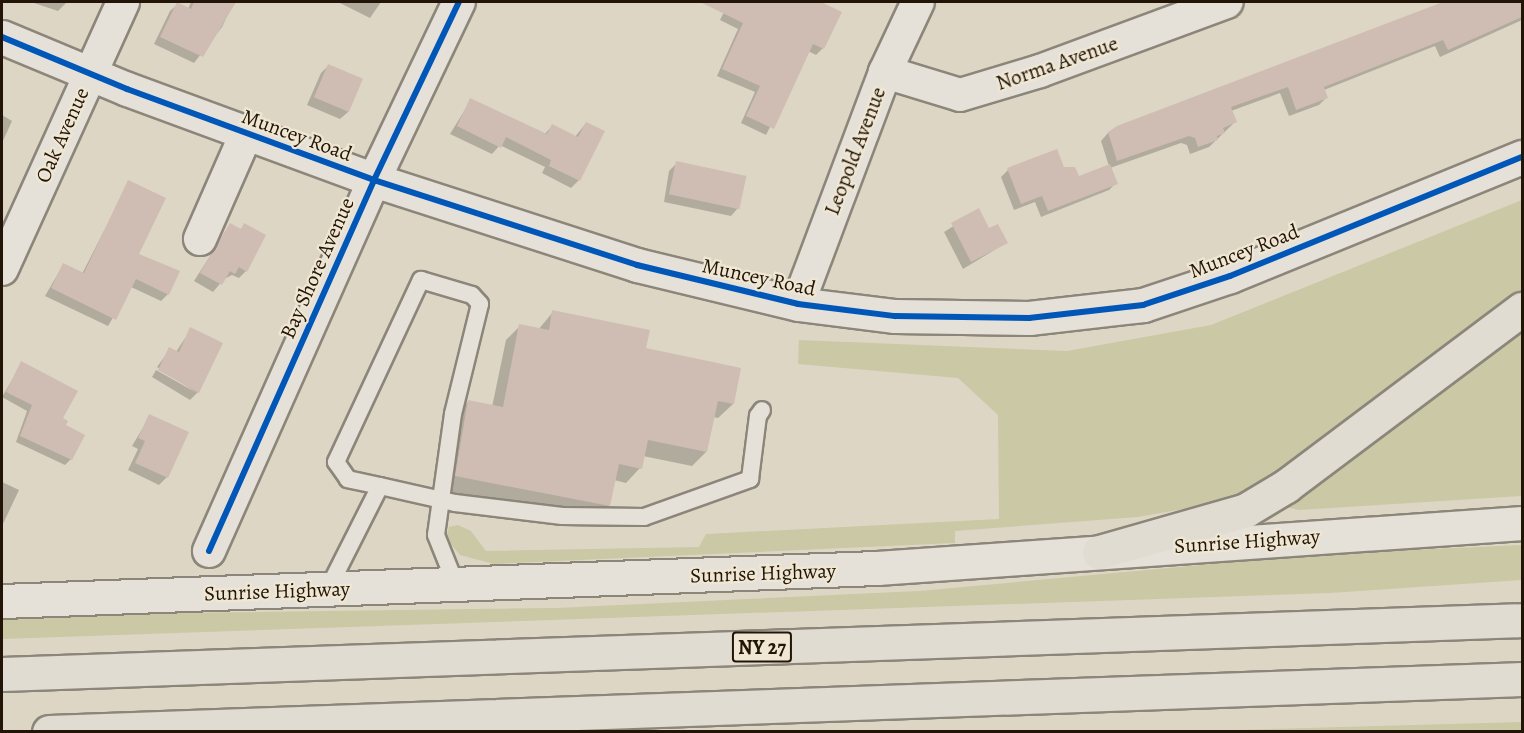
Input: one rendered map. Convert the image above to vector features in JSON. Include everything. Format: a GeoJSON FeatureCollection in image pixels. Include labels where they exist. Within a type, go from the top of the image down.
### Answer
{"type":"FeatureCollection","features":[{"type":"Feature","properties":{"kind":"highway"},"geometry":{"type":"LineString","coordinates":[[1099,552],[1246,510],[1286,486],[1522,309]]}},
{"type":"Feature","properties":{"kind":"highway","name":"NY 27"},"geometry":{"type":"LineString","coordinates":[[2,674],[1522,620]]}},
{"type":"Feature","properties":{"kind":"highway"},"geometry":{"type":"LineString","coordinates":[[49,732],[1522,679]]}},
{"type":"Feature","properties":{"kind":"street","name":"Oak Avenue"},"geometry":{"type":"LineString","coordinates":[[2,269],[123,2]]}},
{"type":"Feature","properties":{"kind":"street","name":"Bay Shore Avenue"},"geometry":{"type":"LineString","coordinates":[[209,550],[374,180],[459,2]]}},
{"type":"Feature","properties":{"kind":"street","name":"Leopold Avenue"},"geometry":{"type":"LineString","coordinates":[[798,304],[885,72],[918,2]]}},
{"type":"Feature","properties":{"kind":"street","name":"Norma Avenue"},"geometry":{"type":"LineString","coordinates":[[885,72],[960,95],[1040,71],[1227,2]]}},
{"type":"Feature","properties":{"kind":"street","name":"Muncey Road"},"geometry":{"type":"LineString","coordinates":[[2,37],[90,74],[246,134],[374,180],[637,265],[798,304],[895,316],[997,318],[1084,314],[1143,305],[1230,276],[1522,157]]}},
{"type":"Feature","properties":{"kind":"street"},"geometry":{"type":"LineString","coordinates":[[200,239],[246,134]]}},
{"type":"Feature","properties":{"kind":"street","name":"Sunrise Highway"},"geometry":{"type":"LineString","coordinates":[[2,601],[878,568],[1522,523]]}},
{"type":"Feature","properties":{"kind":"lane"},"geometry":{"type":"LineString","coordinates":[[456,585],[436,535],[443,498],[453,414],[480,304],[472,295],[421,280],[336,462],[348,479],[443,498],[455,503],[562,516],[644,517],[750,479],[758,416],[762,410]]}},
{"type":"Feature","properties":{"kind":"lane"},"geometry":{"type":"LineString","coordinates":[[328,589],[380,486]]}},
{"type":"Feature","properties":{"kind":"shaded area"},"geometry":{"type":"Polygon","coordinates":[[[1522,200],[1522,300],[1334,444],[1229,501],[1138,517],[955,531],[955,543],[494,564],[460,555],[446,538],[449,527],[458,525],[471,531],[486,551],[699,547],[706,534],[999,519],[998,415],[958,378],[798,364],[799,340],[1067,351],[1211,325],[1522,200]]]}},
{"type":"Feature","properties":{"kind":"shaded area"},"geometry":{"type":"Polygon","coordinates":[[[1522,325],[1522,496],[1299,510],[1285,507],[1284,498],[1522,325]]]}},
{"type":"Feature","properties":{"kind":"shaded area"},"geometry":{"type":"Polygon","coordinates":[[[1522,545],[1522,580],[1330,593],[2,639],[2,620],[170,613],[556,608],[919,591],[1322,554],[1522,545]]]}},
{"type":"Feature","properties":{"kind":"shaded area"},"geometry":{"type":"Polygon","coordinates":[[[1522,722],[1522,732],[1172,731],[1198,731],[1522,722]]]}},
{"type":"Feature","properties":{"kind":"building"},"geometry":{"type":"Polygon","coordinates":[[[177,2],[191,9],[194,2],[236,2],[203,57],[160,37],[177,2]]]}},
{"type":"Feature","properties":{"kind":"building"},"geometry":{"type":"Polygon","coordinates":[[[700,2],[821,2],[842,12],[824,49],[813,44],[774,129],[746,116],[760,86],[722,69],[743,23],[700,2]]]}},
{"type":"Feature","properties":{"kind":"building"},"geometry":{"type":"Polygon","coordinates":[[[1443,2],[1522,2],[1522,17],[1448,50],[1443,40],[1324,87],[1328,98],[1296,110],[1288,87],[1231,107],[1237,122],[1223,128],[1225,133],[1217,136],[1218,140],[1198,147],[1195,138],[1189,136],[1117,161],[1108,132],[1117,126],[1443,2]]]}},
{"type":"Feature","properties":{"kind":"building"},"geometry":{"type":"Polygon","coordinates":[[[328,64],[363,79],[349,112],[314,97],[328,64]]]}},
{"type":"Feature","properties":{"kind":"building"},"geometry":{"type":"Polygon","coordinates":[[[470,98],[547,134],[552,124],[578,137],[586,122],[605,131],[580,181],[549,166],[551,160],[506,137],[501,148],[457,126],[470,98]]]}},
{"type":"Feature","properties":{"kind":"building"},"geometry":{"type":"Polygon","coordinates":[[[1057,149],[1064,167],[1075,167],[1079,176],[1110,164],[1118,184],[1048,211],[1042,196],[1021,204],[1007,168],[1057,149]]]}},
{"type":"Feature","properties":{"kind":"building"},"geometry":{"type":"Polygon","coordinates":[[[676,161],[746,176],[739,209],[669,194],[676,161]]]}},
{"type":"Feature","properties":{"kind":"building"},"geometry":{"type":"Polygon","coordinates":[[[128,180],[166,198],[139,254],[180,271],[169,295],[136,279],[116,320],[51,288],[63,263],[84,273],[128,180]]]}},
{"type":"Feature","properties":{"kind":"building"},"geometry":{"type":"Polygon","coordinates":[[[979,208],[989,228],[998,224],[1008,243],[971,262],[951,223],[979,208]]]}},
{"type":"Feature","properties":{"kind":"building"},"geometry":{"type":"Polygon","coordinates":[[[230,223],[241,229],[244,223],[266,235],[247,272],[239,267],[235,274],[230,271],[222,285],[200,273],[230,223]]]}},
{"type":"Feature","properties":{"kind":"building"},"geometry":{"type":"Polygon","coordinates":[[[552,310],[650,330],[646,348],[741,368],[734,404],[718,401],[707,452],[648,440],[642,469],[619,464],[610,506],[455,476],[468,400],[503,407],[519,324],[549,330],[552,310]]]}},
{"type":"Feature","properties":{"kind":"building"},"geometry":{"type":"Polygon","coordinates":[[[190,327],[223,343],[199,393],[158,370],[169,347],[179,352],[190,327]]]}},
{"type":"Feature","properties":{"kind":"building"},"geometry":{"type":"Polygon","coordinates":[[[21,361],[78,391],[63,418],[68,421],[66,425],[85,435],[72,460],[20,436],[32,405],[6,392],[21,361]]]}},
{"type":"Feature","properties":{"kind":"building"},"geometry":{"type":"Polygon","coordinates":[[[149,414],[189,432],[168,478],[135,463],[145,441],[138,438],[149,414]]]}},
{"type":"Feature","properties":{"kind":"cycle path"},"geometry":{"type":"LineString","coordinates":[[209,551],[374,180],[459,2]]}},
{"type":"Feature","properties":{"kind":"cycle path"},"geometry":{"type":"LineString","coordinates":[[2,37],[127,89],[374,180],[637,265],[798,304],[895,316],[1029,318],[1143,305],[1230,276],[1522,157]]}}]}
